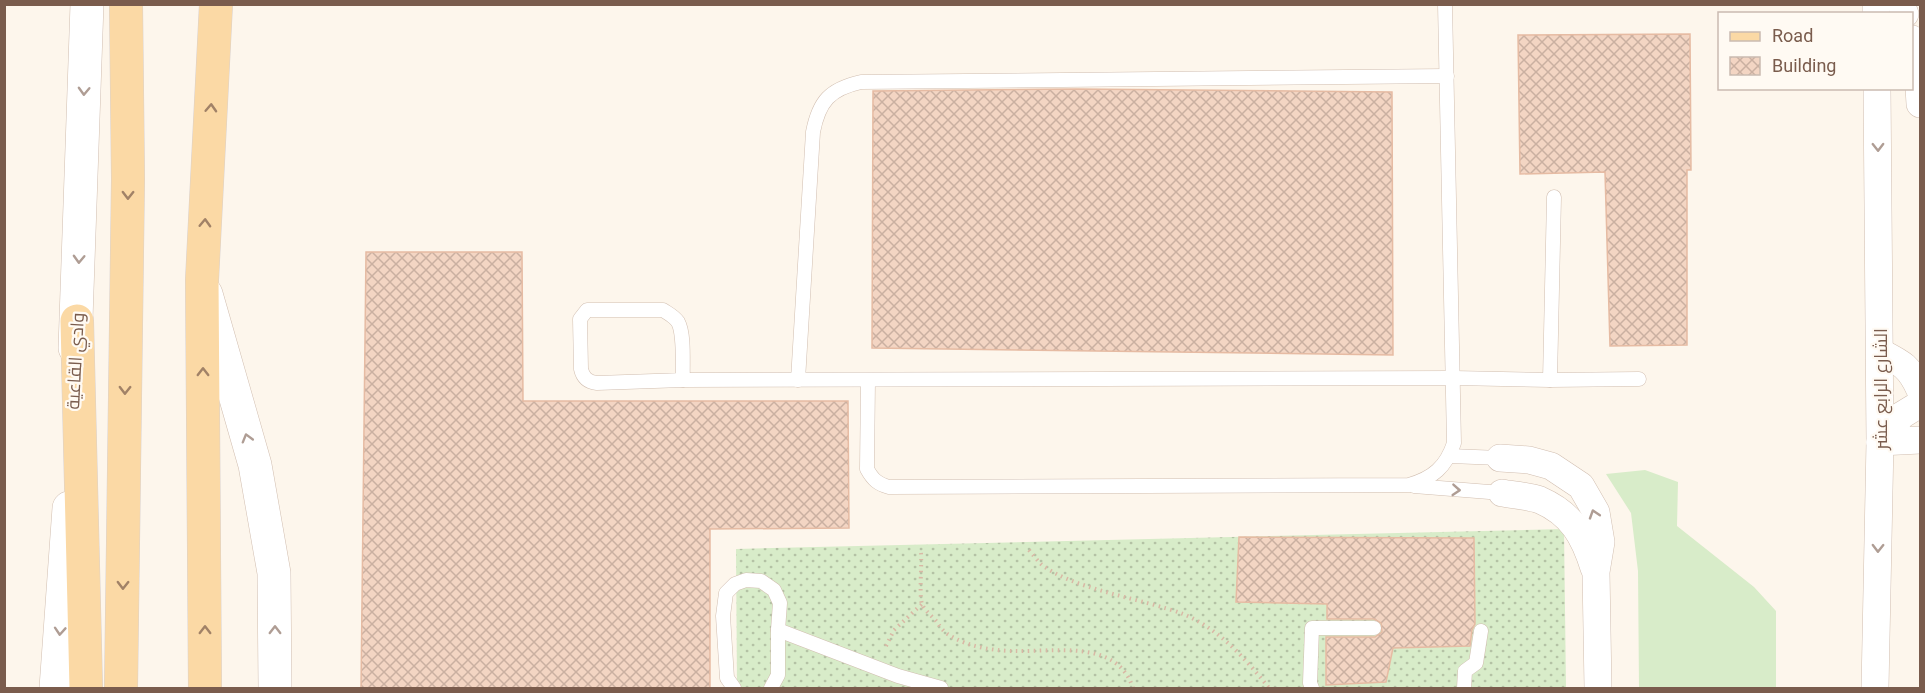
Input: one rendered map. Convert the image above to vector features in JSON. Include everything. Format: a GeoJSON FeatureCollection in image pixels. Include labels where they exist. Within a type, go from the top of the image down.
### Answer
{"type":"FeatureCollection","features":[{"type":"Feature","properties":{"kind":"main road"},"geometry":{"type":"LineString","coordinates":[[121,688],[129,136],[126,4]]}},
{"type":"Feature","properties":{"kind":"main road"},"geometry":{"type":"LineString","coordinates":[[205,688],[202,280],[216,4]]}},
{"type":"Feature","properties":{"kind":"main road"},"geometry":{"type":"LineString","coordinates":[[77,321],[86,688]]}},
{"type":"Feature","properties":{"kind":"street","name":"وادي القاعية"},"geometry":{"type":"LineString","coordinates":[[56,688],[68,532],[86,19]]}},
{"type":"Feature","properties":{"kind":"street"},"geometry":{"type":"LineString","coordinates":[[1913,48],[1918,71],[1920,105]]}},
{"type":"Feature","properties":{"kind":"street","name":"الشارع الرابع عشر"},"geometry":{"type":"LineString","coordinates":[[1875,688],[1880,442],[1877,90]]}},
{"type":"Feature","properties":{"kind":"street"},"geometry":{"type":"LineString","coordinates":[[202,280],[255,465],[274,573],[275,688]]}},
{"type":"Feature","properties":{"kind":"street"},"geometry":{"type":"LineString","coordinates":[[1880,352],[1920,353]]}},
{"type":"Feature","properties":{"kind":"street"},"geometry":{"type":"LineString","coordinates":[[1880,352],[1900,362],[1913,373],[1920,390]]}},
{"type":"Feature","properties":{"kind":"street"},"geometry":{"type":"LineString","coordinates":[[1880,442],[1902,415],[1920,404]]}},
{"type":"Feature","properties":{"kind":"street"},"geometry":{"type":"LineString","coordinates":[[1880,442],[1920,440]]}},
{"type":"Feature","properties":{"kind":"street"},"geometry":{"type":"LineString","coordinates":[[1500,458],[1529,460],[1551,466],[1581,486],[1596,512],[1601,542],[1596,572],[1598,688]]}},
{"type":"Feature","properties":{"kind":"street"},"geometry":{"type":"LineString","coordinates":[[1502,493],[1539,500],[1566,516],[1586,541],[1596,572]]}},
{"type":"Feature","properties":{"kind":"lane"},"geometry":{"type":"LineString","coordinates":[[1409,485],[1426,480],[1440,470],[1450,456],[1454,443],[1445,4]]}},
{"type":"Feature","properties":{"kind":"lane"},"geometry":{"type":"LineString","coordinates":[[798,380],[813,132],[816,113],[827,97],[842,86],[861,82],[1447,76]]}},
{"type":"Feature","properties":{"kind":"lane"},"geometry":{"type":"LineString","coordinates":[[1550,380],[1554,197]]}},
{"type":"Feature","properties":{"kind":"lane"},"geometry":{"type":"LineString","coordinates":[[683,380],[681,332],[678,322],[671,315],[663,310],[592,310],[583,313],[580,319],[581,369],[587,380],[597,383],[683,380],[1454,378],[1639,380]]}},
{"type":"Feature","properties":{"kind":"lane"},"geometry":{"type":"LineString","coordinates":[[868,380],[867,469],[879,484],[890,487],[1409,485],[1502,493]]}},
{"type":"Feature","properties":{"kind":"lane"},"geometry":{"type":"LineString","coordinates":[[1450,456],[1500,458]]}},
{"type":"Feature","properties":{"kind":"lane"},"geometry":{"type":"LineString","coordinates":[[734,688],[727,678],[723,616],[726,594],[735,584],[746,580],[761,581],[774,590],[780,603],[778,675],[771,688]]}},
{"type":"Feature","properties":{"kind":"lane"},"geometry":{"type":"LineString","coordinates":[[1312,688],[1310,683],[1312,628],[1374,628]]}},
{"type":"Feature","properties":{"kind":"lane"},"geometry":{"type":"LineString","coordinates":[[778,630],[876,668],[941,688]]}},
{"type":"Feature","properties":{"kind":"lane"},"geometry":{"type":"LineString","coordinates":[[1464,688],[1465,671],[1476,663],[1481,632]]}},
{"type":"Feature","properties":{"kind":"path"},"geometry":{"type":"LineString","coordinates":[[1029,550],[1041,564],[1058,574],[1083,584],[1185,615],[1210,629],[1234,649],[1269,688]]}},
{"type":"Feature","properties":{"kind":"path"},"geometry":{"type":"LineString","coordinates":[[921,553],[922,604],[947,634],[966,644],[1016,651],[1067,650],[1104,656],[1119,665],[1129,676],[1133,688]]}},
{"type":"Feature","properties":{"kind":"path"},"geometry":{"type":"LineString","coordinates":[[876,668],[894,630],[922,604]]}},
{"type":"Feature","properties":{"kind":"green space"},"geometry":{"type":"Polygon","coordinates":[[[1645,470],[1678,482],[1677,526],[1754,587],[1776,611],[1776,688],[1639,688],[1638,571],[1631,513],[1606,474],[1645,470]]]}},
{"type":"Feature","properties":{"kind":"green space"},"geometry":{"type":"Polygon","coordinates":[[[1564,529],[1566,688],[737,688],[736,549],[1564,529]]]}},
{"type":"Feature","properties":{"kind":"building"},"geometry":{"type":"Polygon","coordinates":[[[1690,34],[1691,170],[1687,170],[1687,345],[1610,346],[1605,172],[1520,174],[1518,35],[1690,34]]]}},
{"type":"Feature","properties":{"kind":"building"},"geometry":{"type":"Polygon","coordinates":[[[1077,89],[1392,92],[1393,355],[872,348],[873,91],[1077,89]]]}},
{"type":"Feature","properties":{"kind":"building"},"geometry":{"type":"Polygon","coordinates":[[[366,252],[522,252],[523,401],[848,401],[849,528],[710,529],[710,688],[361,688],[366,252]]]}},
{"type":"Feature","properties":{"kind":"building"},"geometry":{"type":"Polygon","coordinates":[[[1239,537],[1474,538],[1475,624],[1470,646],[1393,648],[1386,682],[1326,685],[1326,637],[1375,637],[1382,632],[1381,623],[1374,619],[1327,619],[1327,604],[1236,602],[1239,537]]]}}]}
